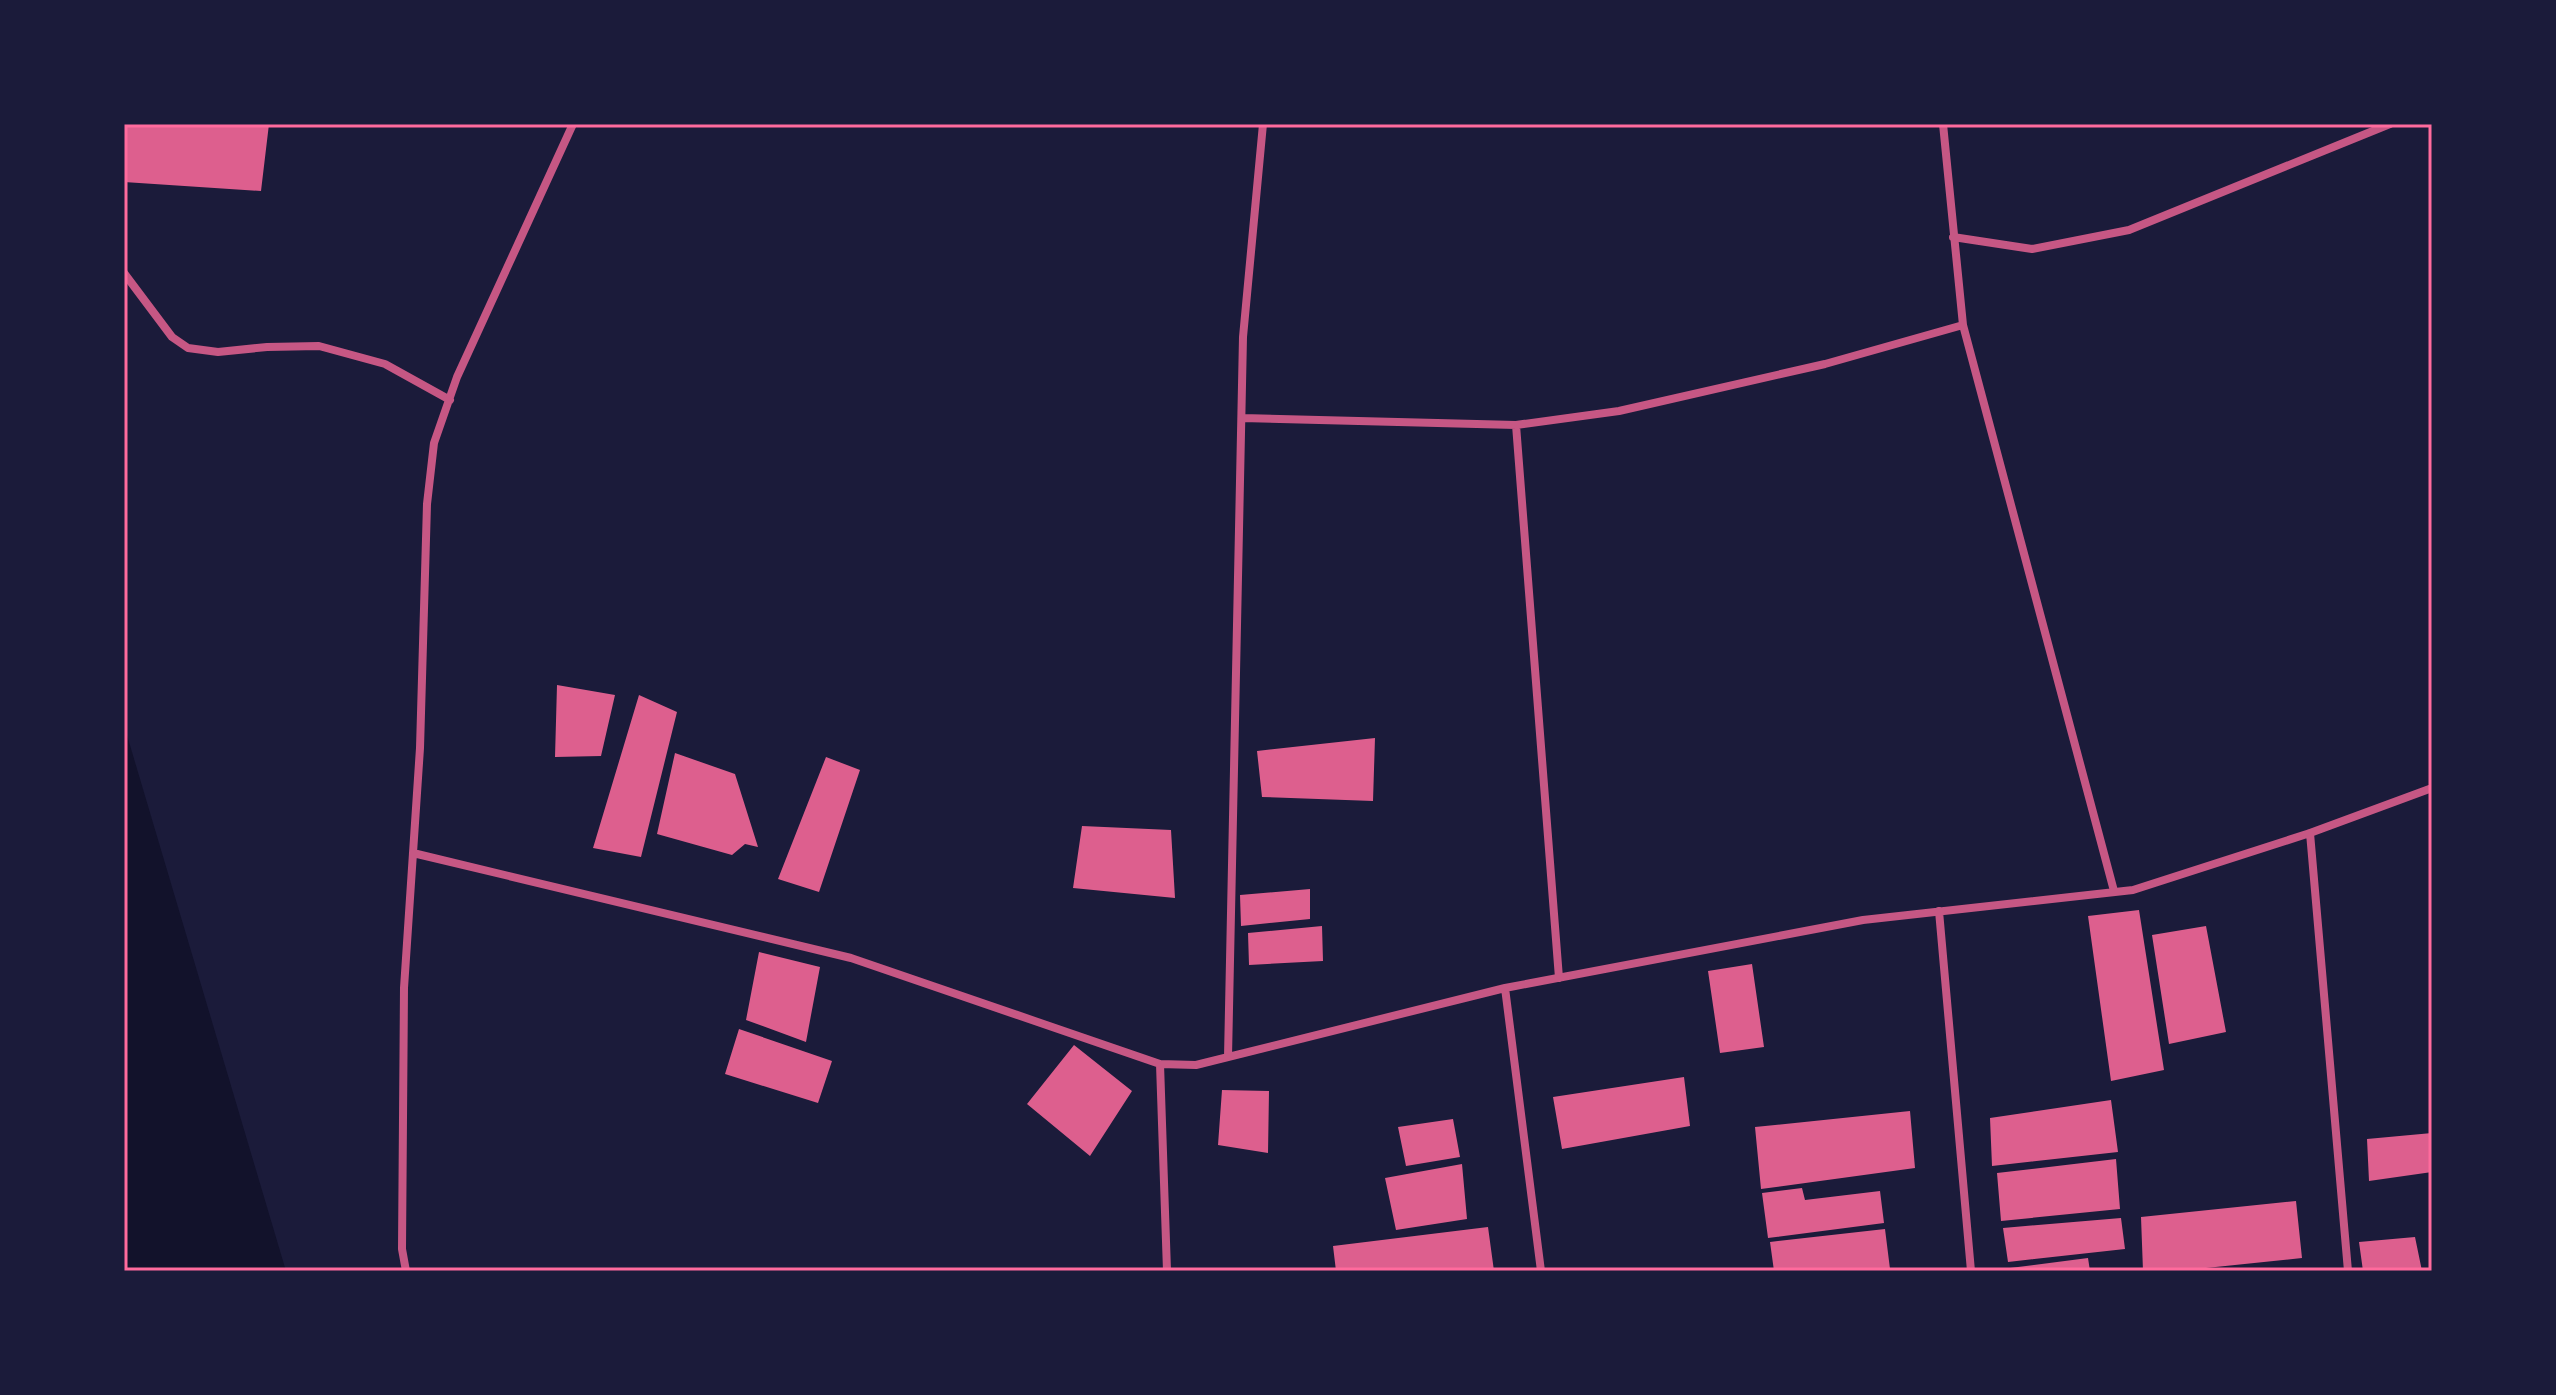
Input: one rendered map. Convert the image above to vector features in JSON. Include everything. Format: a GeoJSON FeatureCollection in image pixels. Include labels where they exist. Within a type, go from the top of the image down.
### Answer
{"type":"FeatureCollection","features":[{"type":"Feature","properties":{"kind":"street"},"geometry":{"type":"LineString","coordinates":[[406,1271],[402,1249],[404,988],[420,748],[427,504],[434,443],[457,377],[573,124]]}},
{"type":"Feature","properties":{"kind":"street"},"geometry":{"type":"LineString","coordinates":[[1228,1057],[1243,337],[1263,124]]}},
{"type":"Feature","properties":{"kind":"street"},"geometry":{"type":"LineString","coordinates":[[1943,124],[1963,325],[2114,891]]}},
{"type":"Feature","properties":{"kind":"street"},"geometry":{"type":"LineString","coordinates":[[1953,237],[2032,249],[2129,230],[2390,124]]}},
{"type":"Feature","properties":{"kind":"street"},"geometry":{"type":"LineString","coordinates":[[124,273],[172,337],[188,348],[218,352],[319,346],[385,364],[450,400]]}},
{"type":"Feature","properties":{"kind":"street"},"geometry":{"type":"LineString","coordinates":[[1242,418],[1516,425],[1633,408],[1825,364],[1963,325]]}},
{"type":"Feature","properties":{"kind":"street"},"geometry":{"type":"LineString","coordinates":[[1516,425],[1559,978]]}},
{"type":"Feature","properties":{"kind":"street"},"geometry":{"type":"LineString","coordinates":[[413,853],[851,958],[1160,1064],[1196,1065],[1505,988],[1863,920],[2133,890],[2310,833],[2432,788]]}},
{"type":"Feature","properties":{"kind":"street"},"geometry":{"type":"LineString","coordinates":[[2310,833],[2348,1271]]}},
{"type":"Feature","properties":{"kind":"street"},"geometry":{"type":"LineString","coordinates":[[1939,911],[1971,1271]]}},
{"type":"Feature","properties":{"kind":"street"},"geometry":{"type":"LineString","coordinates":[[1505,988],[1541,1271]]}},
{"type":"Feature","properties":{"kind":"street"},"geometry":{"type":"LineString","coordinates":[[1160,1064],[1167,1271]]}},
{"type":"Feature","properties":{"kind":"shaded area"},"geometry":{"type":"Polygon","coordinates":[[[124,725],[286,1271],[124,1271],[124,725]]]}},
{"type":"Feature","properties":{"kind":"building"},"geometry":{"type":"Polygon","coordinates":[[[126,124],[269,124],[261,191],[124,182],[126,124]]]}},
{"type":"Feature","properties":{"kind":"building"},"geometry":{"type":"Polygon","coordinates":[[[557,685],[615,695],[601,756],[555,757],[557,685]]]}},
{"type":"Feature","properties":{"kind":"building"},"geometry":{"type":"Polygon","coordinates":[[[639,695],[677,712],[641,857],[593,848],[639,695]]]}},
{"type":"Feature","properties":{"kind":"building"},"geometry":{"type":"Polygon","coordinates":[[[1375,738],[1373,801],[1262,797],[1257,751],[1375,738]]]}},
{"type":"Feature","properties":{"kind":"building"},"geometry":{"type":"Polygon","coordinates":[[[675,753],[735,774],[758,847],[745,844],[732,855],[657,834],[675,753]]]}},
{"type":"Feature","properties":{"kind":"building"},"geometry":{"type":"Polygon","coordinates":[[[826,757],[860,770],[819,892],[778,879],[826,757]]]}},
{"type":"Feature","properties":{"kind":"building"},"geometry":{"type":"Polygon","coordinates":[[[1082,826],[1171,830],[1175,898],[1073,888],[1082,826]]]}},
{"type":"Feature","properties":{"kind":"building"},"geometry":{"type":"Polygon","coordinates":[[[1310,889],[1310,919],[1241,926],[1240,895],[1310,889]]]}},
{"type":"Feature","properties":{"kind":"building"},"geometry":{"type":"Polygon","coordinates":[[[2139,910],[2164,1070],[2111,1081],[2088,916],[2139,910]]]}},
{"type":"Feature","properties":{"kind":"building"},"geometry":{"type":"Polygon","coordinates":[[[1322,926],[1323,961],[1249,965],[1248,933],[1322,926]]]}},
{"type":"Feature","properties":{"kind":"building"},"geometry":{"type":"Polygon","coordinates":[[[2206,926],[2226,1032],[2169,1044],[2152,935],[2206,926]]]}},
{"type":"Feature","properties":{"kind":"building"},"geometry":{"type":"Polygon","coordinates":[[[759,952],[820,967],[806,1042],[746,1020],[759,952]]]}},
{"type":"Feature","properties":{"kind":"building"},"geometry":{"type":"Polygon","coordinates":[[[1752,964],[1764,1047],[1720,1053],[1708,971],[1752,964]]]}},
{"type":"Feature","properties":{"kind":"building"},"geometry":{"type":"Polygon","coordinates":[[[739,1029],[832,1061],[818,1103],[725,1074],[739,1029]]]}},
{"type":"Feature","properties":{"kind":"building"},"geometry":{"type":"Polygon","coordinates":[[[1074,1045],[1132,1091],[1090,1156],[1027,1104],[1074,1045]]]}},
{"type":"Feature","properties":{"kind":"building"},"geometry":{"type":"Polygon","coordinates":[[[1684,1077],[1690,1126],[1562,1149],[1553,1097],[1684,1077]]]}},
{"type":"Feature","properties":{"kind":"building"},"geometry":{"type":"Polygon","coordinates":[[[1222,1090],[1269,1091],[1268,1153],[1218,1145],[1222,1090]]]}},
{"type":"Feature","properties":{"kind":"building"},"geometry":{"type":"Polygon","coordinates":[[[2111,1100],[2118,1152],[1992,1166],[1990,1118],[2111,1100]]]}},
{"type":"Feature","properties":{"kind":"building"},"geometry":{"type":"Polygon","coordinates":[[[1910,1111],[1915,1168],[1761,1189],[1755,1127],[1910,1111]]]}},
{"type":"Feature","properties":{"kind":"building"},"geometry":{"type":"Polygon","coordinates":[[[1453,1119],[1460,1157],[1406,1166],[1398,1127],[1453,1119]]]}},
{"type":"Feature","properties":{"kind":"building"},"geometry":{"type":"Polygon","coordinates":[[[2432,1133],[2432,1172],[2369,1181],[2367,1139],[2432,1133]]]}},
{"type":"Feature","properties":{"kind":"building"},"geometry":{"type":"Polygon","coordinates":[[[2116,1159],[2120,1209],[2001,1221],[1997,1173],[2116,1159]]]}},
{"type":"Feature","properties":{"kind":"building"},"geometry":{"type":"Polygon","coordinates":[[[1462,1164],[1467,1219],[1396,1230],[1385,1178],[1462,1164]]]}},
{"type":"Feature","properties":{"kind":"building"},"geometry":{"type":"Polygon","coordinates":[[[1802,1188],[1805,1200],[1880,1191],[1884,1223],[1768,1238],[1762,1193],[1802,1188]]]}},
{"type":"Feature","properties":{"kind":"building"},"geometry":{"type":"Polygon","coordinates":[[[2296,1201],[2302,1258],[2177,1271],[2143,1271],[2141,1217],[2296,1201]]]}},
{"type":"Feature","properties":{"kind":"building"},"geometry":{"type":"Polygon","coordinates":[[[2121,1218],[2125,1249],[2008,1262],[2003,1228],[2121,1218]]]}},
{"type":"Feature","properties":{"kind":"building"},"geometry":{"type":"Polygon","coordinates":[[[1488,1227],[1494,1271],[1336,1271],[1333,1246],[1488,1227]]]}},
{"type":"Feature","properties":{"kind":"building"},"geometry":{"type":"Polygon","coordinates":[[[1885,1229],[1890,1269],[1774,1271],[1770,1242],[1885,1229]]]}},
{"type":"Feature","properties":{"kind":"building"},"geometry":{"type":"Polygon","coordinates":[[[2415,1237],[2422,1271],[2363,1271],[2359,1242],[2415,1237]]]}},
{"type":"Feature","properties":{"kind":"building"},"geometry":{"type":"Polygon","coordinates":[[[2088,1258],[2090,1271],[2002,1269],[2088,1258]]]}}]}
